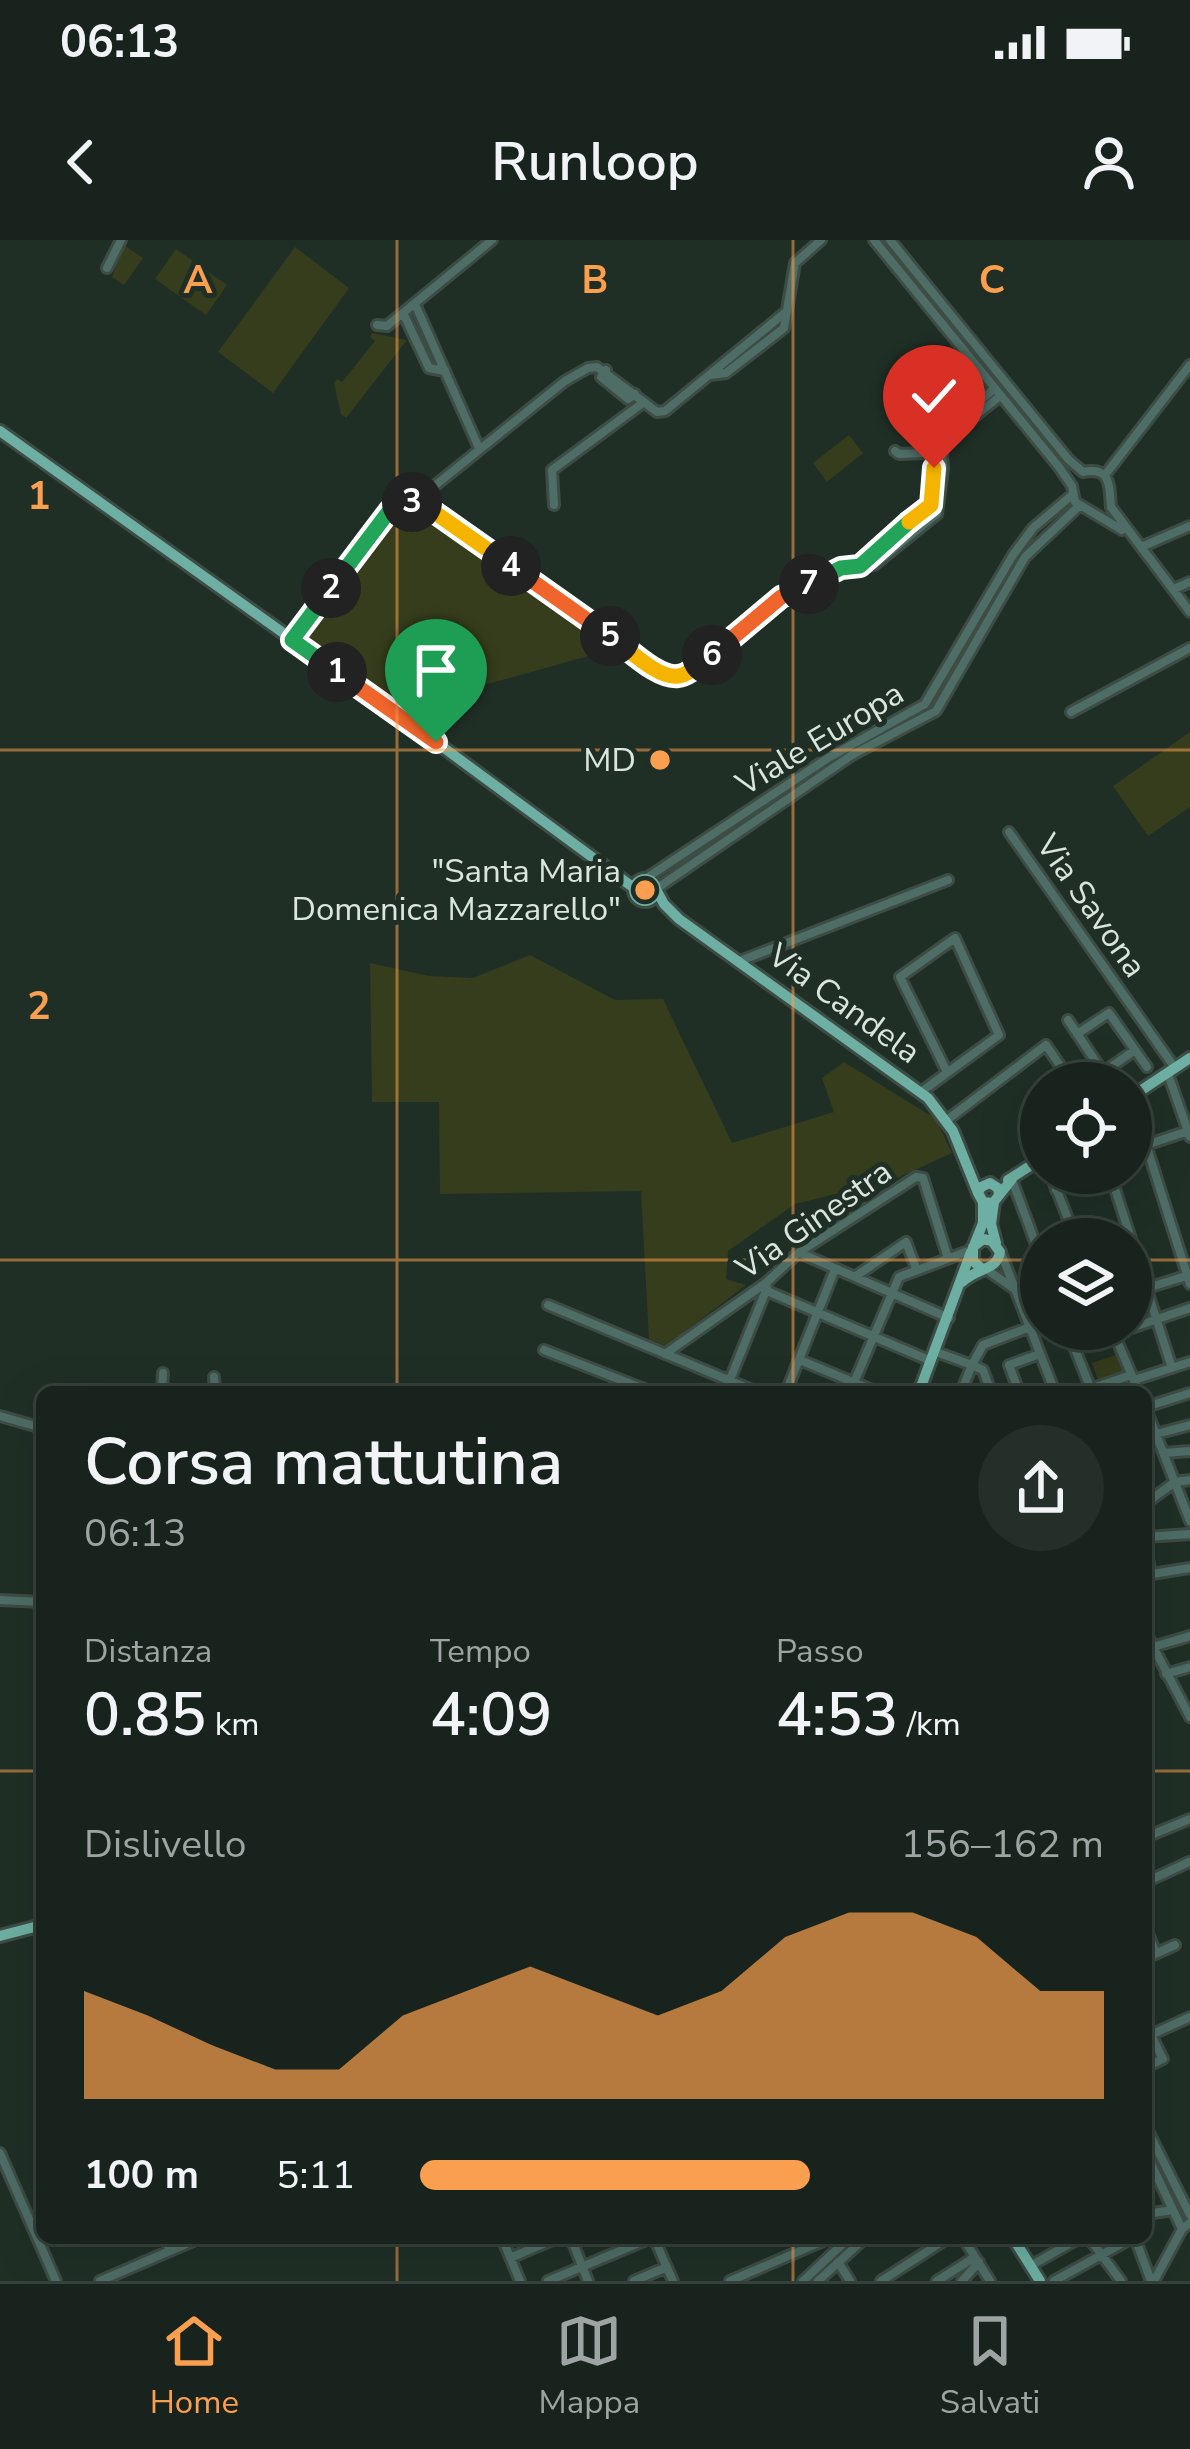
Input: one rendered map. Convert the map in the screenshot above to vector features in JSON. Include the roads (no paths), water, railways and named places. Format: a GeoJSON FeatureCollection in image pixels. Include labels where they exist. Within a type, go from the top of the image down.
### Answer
{"type":"FeatureCollection","features":[{"type":"Feature","properties":{"kind":"main road","name":"Via Candela"},"geometry":{"type":"LineString","coordinates":[[0,431],[635,882],[640,898],[657,896],[739,962],[921,1092],[946,1120],[969,1168],[989,1193]]}},
{"type":"Feature","properties":{"kind":"main road"},"geometry":{"type":"LineString","coordinates":[[1152,1083],[1190,1058]]}},
{"type":"Feature","properties":{"kind":"main road"},"geometry":{"type":"LineString","coordinates":[[922,1386],[983,1223],[989,1193],[1020,1174]]}},
{"type":"Feature","properties":{"kind":"main road"},"geometry":{"type":"LineString","coordinates":[[959,1284],[994,1265],[998,1248],[989,1193]]}},
{"type":"Feature","properties":{"kind":"main road"},"geometry":{"type":"LineString","coordinates":[[973,1248],[988,1239],[998,1248]]}},
{"type":"Feature","properties":{"kind":"main road"},"geometry":{"type":"LineString","coordinates":[[973,1248],[973,1261],[983,1268]]}},
{"type":"Feature","properties":{"kind":"main road"},"geometry":{"type":"LineString","coordinates":[[0,1936],[36,1927]]}},
{"type":"Feature","properties":{"kind":"main road"},"geometry":{"type":"LineString","coordinates":[[1018,2244],[1040,2281]]}},
{"type":"Feature","properties":{"kind":"street"},"geometry":{"type":"LineString","coordinates":[[107,268],[120,240],[133,240]]}},
{"type":"Feature","properties":{"kind":"street"},"geometry":{"type":"LineString","coordinates":[[377,325],[387,326],[404,315],[492,240]]}},
{"type":"Feature","properties":{"kind":"street"},"geometry":{"type":"LineString","coordinates":[[292,640],[390,510],[417,500],[565,381],[588,368],[606,370],[601,377],[628,399],[635,394],[657,412],[665,411],[707,375],[726,373],[784,328],[795,263],[821,240]]}},
{"type":"Feature","properties":{"kind":"street"},"geometry":{"type":"LineString","coordinates":[[874,240],[997,393],[1072,491],[1078,506],[1093,511],[1139,545]]}},
{"type":"Feature","properties":{"kind":"street"},"geometry":{"type":"LineString","coordinates":[[890,240],[1083,472]]}},
{"type":"Feature","properties":{"kind":"street"},"geometry":{"type":"LineString","coordinates":[[416,304],[479,448]]}},
{"type":"Feature","properties":{"kind":"street"},"geometry":{"type":"LineString","coordinates":[[404,315],[429,368],[445,371]]}},
{"type":"Feature","properties":{"kind":"street"},"geometry":{"type":"LineString","coordinates":[[1105,475],[1190,365]]}},
{"type":"Feature","properties":{"kind":"street"},"geometry":{"type":"LineString","coordinates":[[895,451],[925,453],[969,416],[970,409],[997,393]]}},
{"type":"Feature","properties":{"kind":"street"},"geometry":{"type":"LineString","coordinates":[[554,505],[552,470],[644,402]]}},
{"type":"Feature","properties":{"kind":"street"},"geometry":{"type":"LineString","coordinates":[[417,500],[660,671],[681,676],[781,597],[841,568],[874,565],[937,514],[940,440]]}},
{"type":"Feature","properties":{"kind":"street"},"geometry":{"type":"LineString","coordinates":[[1072,491],[1083,472]]}},
{"type":"Feature","properties":{"kind":"street"},"geometry":{"type":"LineString","coordinates":[[1083,472],[1105,475],[1112,490],[1108,503],[1093,511]]}},
{"type":"Feature","properties":{"kind":"street","name":"Viale Europa"},"geometry":{"type":"LineString","coordinates":[[635,882],[828,758],[925,704],[1013,555],[1072,491]]}},
{"type":"Feature","properties":{"kind":"street"},"geometry":{"type":"LineString","coordinates":[[1108,503],[1190,612]]}},
{"type":"Feature","properties":{"kind":"street","name":"Viale Europa"},"geometry":{"type":"LineString","coordinates":[[657,896],[852,755],[936,711],[1025,557],[1078,506]]}},
{"type":"Feature","properties":{"kind":"street"},"geometry":{"type":"LineString","coordinates":[[1139,545],[1190,526]]}},
{"type":"Feature","properties":{"kind":"street"},"geometry":{"type":"LineString","coordinates":[[1174,589],[1190,582]]}},
{"type":"Feature","properties":{"kind":"street"},"geometry":{"type":"LineString","coordinates":[[1071,712],[1190,648]]}},
{"type":"Feature","properties":{"kind":"street","name":"Via Savona"},"geometry":{"type":"LineString","coordinates":[[1009,832],[1171,1070],[1189,1134]]}},
{"type":"Feature","properties":{"kind":"street"},"geometry":{"type":"LineString","coordinates":[[739,962],[948,880]]}},
{"type":"Feature","properties":{"kind":"street"},"geometry":{"type":"LineString","coordinates":[[921,1092],[998,1035],[955,938],[900,977],[947,1072]]}},
{"type":"Feature","properties":{"kind":"street"},"geometry":{"type":"LineString","coordinates":[[1077,1034],[1109,1013],[1143,1062]]}},
{"type":"Feature","properties":{"kind":"street"},"geometry":{"type":"LineString","coordinates":[[1068,1020],[1096,1062]]}},
{"type":"Feature","properties":{"kind":"street"},"geometry":{"type":"LineString","coordinates":[[1023,1062],[1046,1045],[1058,1062]]}},
{"type":"Feature","properties":{"kind":"street"},"geometry":{"type":"LineString","coordinates":[[1118,1062],[1135,1050]]}},
{"type":"Feature","properties":{"kind":"street"},"geometry":{"type":"LineString","coordinates":[[946,1120],[1020,1064]]}},
{"type":"Feature","properties":{"kind":"street"},"geometry":{"type":"LineString","coordinates":[[1152,1143],[1189,1134]]}},
{"type":"Feature","properties":{"kind":"street"},"geometry":{"type":"LineString","coordinates":[[1152,1163],[1189,1278],[1152,1287]]}},
{"type":"Feature","properties":{"kind":"street","name":"Via Ginestra"},"geometry":{"type":"LineString","coordinates":[[665,1354],[767,1287],[798,1253],[916,1177],[923,1178],[951,1257]]}},
{"type":"Feature","properties":{"kind":"street"},"geometry":{"type":"LineString","coordinates":[[1012,1179],[1026,1218]]}},
{"type":"Feature","properties":{"kind":"street"},"geometry":{"type":"LineString","coordinates":[[854,1277],[906,1242],[916,1268]]}},
{"type":"Feature","properties":{"kind":"street"},"geometry":{"type":"LineString","coordinates":[[852,1386],[899,1277],[973,1248]]}},
{"type":"Feature","properties":{"kind":"street"},"geometry":{"type":"LineString","coordinates":[[998,1248],[1020,1302]]}},
{"type":"Feature","properties":{"kind":"street"},"geometry":{"type":"LineString","coordinates":[[798,1253],[949,1318]]}},
{"type":"Feature","properties":{"kind":"street"},"geometry":{"type":"LineString","coordinates":[[951,1257],[964,1270]]}},
{"type":"Feature","properties":{"kind":"street"},"geometry":{"type":"LineString","coordinates":[[983,1268],[1015,1289]]}},
{"type":"Feature","properties":{"kind":"street"},"geometry":{"type":"LineString","coordinates":[[788,1386],[835,1269]]}},
{"type":"Feature","properties":{"kind":"street"},"geometry":{"type":"LineString","coordinates":[[728,1386],[767,1287],[873,1336],[972,1365],[983,1370],[989,1386]]}},
{"type":"Feature","properties":{"kind":"street"},"geometry":{"type":"LineString","coordinates":[[548,1305],[742,1386]]}},
{"type":"Feature","properties":{"kind":"street"},"geometry":{"type":"LineString","coordinates":[[1152,1305],[1172,1368]]}},
{"type":"Feature","properties":{"kind":"street"},"geometry":{"type":"LineString","coordinates":[[1152,1321],[1190,1308]]}},
{"type":"Feature","properties":{"kind":"street"},"geometry":{"type":"LineString","coordinates":[[964,1386],[983,1345],[1020,1331]]}},
{"type":"Feature","properties":{"kind":"street"},"geometry":{"type":"LineString","coordinates":[[544,1350],[636,1386]]}},
{"type":"Feature","properties":{"kind":"street"},"geometry":{"type":"LineString","coordinates":[[1039,1350],[1052,1386]]}},
{"type":"Feature","properties":{"kind":"street"},"geometry":{"type":"LineString","coordinates":[[1075,1350],[1089,1386]]}},
{"type":"Feature","properties":{"kind":"street"},"geometry":{"type":"LineString","coordinates":[[1121,1350],[1136,1386]]}},
{"type":"Feature","properties":{"kind":"street"},"geometry":{"type":"LineString","coordinates":[[1017,1386],[1010,1365],[1040,1354]]}},
{"type":"Feature","properties":{"kind":"street"},"geometry":{"type":"LineString","coordinates":[[800,1360],[850,1386]]}},
{"type":"Feature","properties":{"kind":"street"},"geometry":{"type":"LineString","coordinates":[[1104,1386],[1190,1362]]}},
{"type":"Feature","properties":{"kind":"street"},"geometry":{"type":"LineString","coordinates":[[163,1372],[163,1386]]}},
{"type":"Feature","properties":{"kind":"street"},"geometry":{"type":"LineString","coordinates":[[214,1377],[215,1386]]}},
{"type":"Feature","properties":{"kind":"street"},"geometry":{"type":"LineString","coordinates":[[1152,1406],[1190,1393]]}},
{"type":"Feature","properties":{"kind":"street"},"geometry":{"type":"LineString","coordinates":[[0,1416],[36,1426]]}},
{"type":"Feature","properties":{"kind":"street"},"geometry":{"type":"LineString","coordinates":[[1152,1424],[1190,1521]]}},
{"type":"Feature","properties":{"kind":"street"},"geometry":{"type":"LineString","coordinates":[[1156,1434],[1190,1424]]}},
{"type":"Feature","properties":{"kind":"street"},"geometry":{"type":"LineString","coordinates":[[1164,1454],[1190,1450]]}},
{"type":"Feature","properties":{"kind":"street"},"geometry":{"type":"LineString","coordinates":[[1152,1499],[1175,1482],[1190,1480]]}},
{"type":"Feature","properties":{"kind":"street"},"geometry":{"type":"LineString","coordinates":[[1152,1537],[1190,1534]]}},
{"type":"Feature","properties":{"kind":"street"},"geometry":{"type":"LineString","coordinates":[[1152,1574],[1190,1568]]}},
{"type":"Feature","properties":{"kind":"street"},"geometry":{"type":"LineString","coordinates":[[0,1600],[36,1602]]}},
{"type":"Feature","properties":{"kind":"street"},"geometry":{"type":"LineString","coordinates":[[1152,1647],[1190,1636]]}},
{"type":"Feature","properties":{"kind":"street"},"geometry":{"type":"LineString","coordinates":[[1152,1653],[1185,1698],[1190,1717]]}},
{"type":"Feature","properties":{"kind":"street"},"geometry":{"type":"LineString","coordinates":[[1166,1674],[1190,1666]]}},
{"type":"Feature","properties":{"kind":"street"},"geometry":{"type":"LineString","coordinates":[[1152,1835],[1190,1819]]}},
{"type":"Feature","properties":{"kind":"street"},"geometry":{"type":"LineString","coordinates":[[1152,1879],[1189,1862]]}},
{"type":"Feature","properties":{"kind":"street"},"geometry":{"type":"LineString","coordinates":[[1152,1943],[1156,1953]]}},
{"type":"Feature","properties":{"kind":"street"},"geometry":{"type":"LineString","coordinates":[[1152,1955],[1174,1945]]}},
{"type":"Feature","properties":{"kind":"street"},"geometry":{"type":"LineString","coordinates":[[1152,2035],[1190,2017]]}},
{"type":"Feature","properties":{"kind":"street"},"geometry":{"type":"LineString","coordinates":[[1152,2041],[1163,2059],[1152,2064]]}},
{"type":"Feature","properties":{"kind":"street"},"geometry":{"type":"LineString","coordinates":[[1152,2141],[1188,2222]]}},
{"type":"Feature","properties":{"kind":"street"},"geometry":{"type":"LineString","coordinates":[[0,2152],[36,2235]]}},
{"type":"Feature","properties":{"kind":"street"},"geometry":{"type":"LineString","coordinates":[[1152,2166],[1173,2210],[1188,2222]]}},
{"type":"Feature","properties":{"kind":"street"},"geometry":{"type":"LineString","coordinates":[[1152,2213],[1173,2210]]}},
{"type":"Feature","properties":{"kind":"street"},"geometry":{"type":"LineString","coordinates":[[1153,2281],[1188,2222]]}},
{"type":"Feature","properties":{"kind":"street"},"geometry":{"type":"LineString","coordinates":[[40,2244],[56,2281]]}},
{"type":"Feature","properties":{"kind":"street"},"geometry":{"type":"LineString","coordinates":[[167,2244],[170,2250]]}},
{"type":"Feature","properties":{"kind":"street"},"geometry":{"type":"LineString","coordinates":[[100,2281],[185,2244]]}},
{"type":"Feature","properties":{"kind":"street"},"geometry":{"type":"LineString","coordinates":[[504,2244],[520,2281]]}},
{"type":"Feature","properties":{"kind":"street"},"geometry":{"type":"LineString","coordinates":[[510,2258],[543,2244]]}},
{"type":"Feature","properties":{"kind":"street"},"geometry":{"type":"LineString","coordinates":[[574,2244],[588,2281]]}},
{"type":"Feature","properties":{"kind":"street"},"geometry":{"type":"LineString","coordinates":[[548,2281],[638,2244]]}},
{"type":"Feature","properties":{"kind":"street"},"geometry":{"type":"LineString","coordinates":[[656,2244],[673,2281]]}},
{"type":"Feature","properties":{"kind":"street"},"geometry":{"type":"LineString","coordinates":[[730,2281],[803,2244]]}},
{"type":"Feature","properties":{"kind":"street"},"geometry":{"type":"LineString","coordinates":[[803,2281],[843,2244]]}},
{"type":"Feature","properties":{"kind":"street"},"geometry":{"type":"LineString","coordinates":[[818,2281],[858,2244]]}},
{"type":"Feature","properties":{"kind":"street"},"geometry":{"type":"LineString","coordinates":[[881,2281],[939,2244]]}},
{"type":"Feature","properties":{"kind":"street"},"geometry":{"type":"LineString","coordinates":[[967,2244],[990,2281]]}},
{"type":"Feature","properties":{"kind":"street"},"geometry":{"type":"LineString","coordinates":[[1030,2266],[1072,2244]]}},
{"type":"Feature","properties":{"kind":"street"},"geometry":{"type":"LineString","coordinates":[[1090,2244],[1121,2281]]}},
{"type":"Feature","properties":{"kind":"street"},"geometry":{"type":"LineString","coordinates":[[1054,2281],[1119,2244]]}},
{"type":"Feature","properties":{"kind":"street"},"geometry":{"type":"LineString","coordinates":[[1136,2244],[1153,2281]]}},
{"type":"Feature","properties":{"kind":"street"},"geometry":{"type":"LineString","coordinates":[[937,2281],[977,2259]]}},
{"type":"Feature","properties":{"kind":"street"},"geometry":{"type":"LineString","coordinates":[[962,2281],[977,2259]]}},
{"type":"Feature","properties":{"kind":"street"},"geometry":{"type":"LineString","coordinates":[[838,2262],[850,2281]]}},
{"type":"Feature","properties":{"kind":"street"},"geometry":{"type":"LineString","coordinates":[[634,2281],[667,2267]]}},
{"type":"Feature","properties":{"kind":"place","name":"MD"},"geometry":{"type":"Point","coordinates":[660,760]}},
{"type":"Feature","properties":{"kind":"place","name":"\"Santa Maria Domenica Mazzarello\""},"geometry":{"type":"Point","coordinates":[645,890]}}]}
